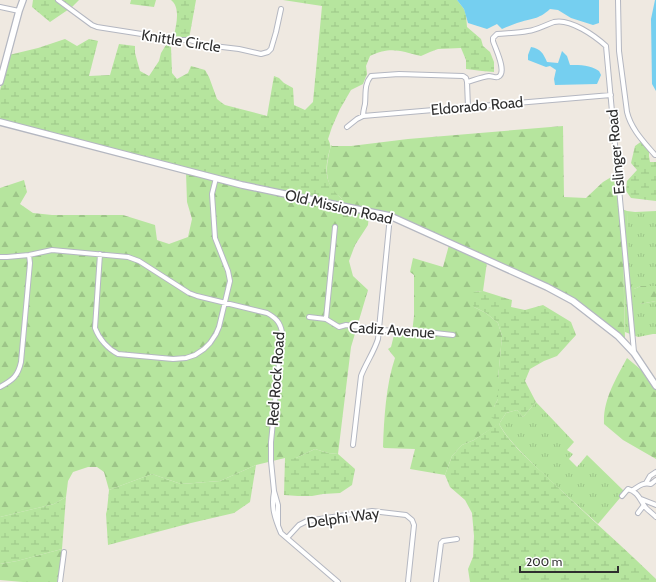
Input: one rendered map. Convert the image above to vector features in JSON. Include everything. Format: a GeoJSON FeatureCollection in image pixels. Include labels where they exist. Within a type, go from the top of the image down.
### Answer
{"type":"FeatureCollection","features":[{"type":"Feature","properties":{"kind":"street"},"geometry":{"type":"LineString","coordinates":[[0,82],[23,0]]}},
{"type":"Feature","properties":{"kind":"street","name":"Knittle Circle"},"geometry":{"type":"LineString","coordinates":[[58,0],[92,25],[97,27],[165,39],[190,40],[205,45],[239,49],[261,54],[268,52],[270,49],[276,32],[281,9]]}},
{"type":"Feature","properties":{"kind":"street"},"geometry":{"type":"LineString","coordinates":[[618,0],[619,51],[629,121],[639,137],[656,155]]}},
{"type":"Feature","properties":{"kind":"street"},"geometry":{"type":"LineString","coordinates":[[0,7],[19,11]]}},
{"type":"Feature","properties":{"kind":"street","name":"Eslinger Road"},"geometry":{"type":"LineString","coordinates":[[467,82],[489,76],[496,77],[501,75],[502,65],[494,46],[493,38],[497,34],[529,31],[555,22],[562,22],[585,30],[606,46],[634,353]]}},
{"type":"Feature","properties":{"kind":"street"},"geometry":{"type":"LineString","coordinates":[[347,127],[362,116],[365,103],[366,85],[371,76],[399,74],[463,76],[466,78],[467,82],[468,107]]}},
{"type":"Feature","properties":{"kind":"street","name":"Eldorado Road"},"geometry":{"type":"LineString","coordinates":[[362,116],[611,95]]}},
{"type":"Feature","properties":{"kind":"street","name":"Old Mission Road"},"geometry":{"type":"LineString","coordinates":[[0,122],[242,185],[390,216],[547,287],[573,301],[618,336],[634,353],[656,386]]}},
{"type":"Feature","properties":{"kind":"street"},"geometry":{"type":"LineString","coordinates":[[100,254],[95,328],[97,333],[111,350],[118,354],[173,359],[186,358],[195,355],[210,343],[216,334],[230,281],[228,271],[215,238],[212,194],[216,178]]}},
{"type":"Feature","properties":{"kind":"street"},"geometry":{"type":"LineString","coordinates":[[353,445],[361,376],[378,339],[390,216]]}},
{"type":"Feature","properties":{"kind":"street"},"geometry":{"type":"LineString","coordinates":[[326,319],[335,227]]}},
{"type":"Feature","properties":{"kind":"street","name":"Red Rock Road"},"geometry":{"type":"LineString","coordinates":[[0,256],[7,257],[29,255],[52,250],[128,257],[139,261],[189,293],[274,316],[280,323],[282,332],[271,442],[271,462],[274,491],[272,500],[275,508],[276,522],[281,533],[338,582]]}},
{"type":"Feature","properties":{"kind":"street"},"geometry":{"type":"LineString","coordinates":[[0,387],[11,381],[20,369],[30,263],[29,255]]}},
{"type":"Feature","properties":{"kind":"street","name":"Cadiz Avenue"},"geometry":{"type":"LineString","coordinates":[[309,317],[326,319],[339,327],[346,325],[379,330],[453,335]]}},
{"type":"Feature","properties":{"kind":"street"},"geometry":{"type":"LineString","coordinates":[[646,483],[650,476],[656,472]]}},
{"type":"Feature","properties":{"kind":"street"},"geometry":{"type":"LineString","coordinates":[[622,496],[628,490],[633,490],[646,483],[651,484],[656,480]]}},
{"type":"Feature","properties":{"kind":"street"},"geometry":{"type":"LineString","coordinates":[[633,490],[644,505],[656,517]]}},
{"type":"Feature","properties":{"kind":"street"},"geometry":{"type":"LineString","coordinates":[[641,499],[656,506]]}},
{"type":"Feature","properties":{"kind":"street"},"geometry":{"type":"LineString","coordinates":[[638,513],[644,505]]}},
{"type":"Feature","properties":{"kind":"street","name":"Delphi Way"},"geometry":{"type":"LineString","coordinates":[[287,538],[299,524],[307,521],[372,511],[406,515],[412,520],[414,525],[408,582]]}},
{"type":"Feature","properties":{"kind":"street"},"geometry":{"type":"LineString","coordinates":[[436,582],[441,543],[443,541],[457,538]]}},
{"type":"Feature","properties":{"kind":"street"},"geometry":{"type":"LineString","coordinates":[[60,582],[64,552]]}},
{"type":"Feature","properties":{"kind":"green space"},"geometry":{"type":"Polygon","coordinates":[[[33,0],[79,0],[72,7],[50,22],[32,7],[33,0]]]}},
{"type":"Feature","properties":{"kind":"green space"},"geometry":{"type":"Polygon","coordinates":[[[131,0],[156,0],[154,7],[130,4],[131,0]]]}},
{"type":"Feature","properties":{"kind":"green space"},"geometry":{"type":"Polygon","coordinates":[[[171,0],[196,0],[189,39],[174,36],[177,22],[177,12],[174,3],[171,0]]]}},
{"type":"Feature","properties":{"kind":"green space"},"geometry":{"type":"Polygon","coordinates":[[[283,0],[457,0],[464,9],[467,27],[481,39],[483,46],[490,52],[494,62],[494,72],[466,69],[466,60],[461,48],[438,49],[421,56],[390,50],[370,56],[366,66],[367,74],[363,84],[351,90],[340,109],[328,139],[330,148],[327,164],[327,176],[331,186],[343,200],[340,204],[142,157],[0,120],[0,90],[9,55],[38,48],[65,39],[77,46],[89,39],[98,41],[89,76],[110,75],[119,44],[135,46],[135,53],[140,71],[149,76],[159,61],[161,53],[166,45],[171,47],[172,73],[177,79],[188,73],[191,66],[205,70],[217,99],[225,105],[267,116],[274,76],[293,88],[294,105],[305,110],[313,102],[322,6],[283,0]]]}},
{"type":"Feature","properties":{"kind":"green space"},"geometry":{"type":"Polygon","coordinates":[[[563,126],[564,197],[586,198],[603,182],[613,176],[620,186],[622,209],[627,211],[629,251],[623,252],[625,339],[574,300],[418,226],[340,204],[342,199],[332,189],[328,180],[327,165],[331,145],[351,146],[408,139],[563,126]]]}},
{"type":"Feature","properties":{"kind":"green space"},"geometry":{"type":"Polygon","coordinates":[[[642,141],[649,145],[650,162],[656,162],[656,201],[631,198],[626,191],[627,181],[637,170],[631,163],[635,146],[642,141]]]}},
{"type":"Feature","properties":{"kind":"green space"},"geometry":{"type":"Polygon","coordinates":[[[186,172],[369,214],[368,225],[355,245],[349,261],[353,276],[368,290],[351,347],[338,454],[315,449],[296,458],[285,458],[256,465],[220,481],[181,484],[152,474],[109,490],[104,472],[97,467],[88,467],[73,472],[68,481],[66,497],[54,504],[0,517],[0,188],[24,180],[27,192],[20,204],[33,213],[52,215],[123,215],[155,225],[157,240],[169,244],[188,237],[192,219],[187,202],[186,172]]]}},
{"type":"Feature","properties":{"kind":"green space"},"geometry":{"type":"Polygon","coordinates":[[[627,211],[656,211],[656,286],[641,286],[634,289],[634,303],[640,304],[656,301],[656,334],[638,337],[625,332],[623,251],[628,251],[627,211]]]}},
{"type":"Feature","properties":{"kind":"green space"},"geometry":{"type":"Polygon","coordinates":[[[449,245],[487,262],[483,291],[474,292],[474,307],[486,313],[498,323],[502,336],[498,379],[498,399],[494,407],[500,423],[474,440],[462,445],[452,456],[445,475],[410,469],[415,449],[383,447],[388,390],[395,358],[388,349],[391,347],[394,335],[405,335],[412,333],[414,316],[414,275],[410,272],[413,258],[443,267],[449,245]]]}},
{"type":"Feature","properties":{"kind":"green space"},"geometry":{"type":"Polygon","coordinates":[[[641,286],[656,286],[656,301],[634,304],[634,289],[641,286]]]}},
{"type":"Feature","properties":{"kind":"green space"},"geometry":{"type":"Polygon","coordinates":[[[483,291],[512,300],[511,307],[525,310],[543,305],[571,322],[576,335],[557,356],[530,369],[525,381],[536,402],[523,417],[517,410],[506,413],[499,424],[521,452],[656,579],[656,582],[470,582],[468,569],[473,557],[474,536],[472,513],[465,500],[450,487],[445,475],[452,456],[462,445],[474,440],[499,423],[491,417],[498,399],[498,379],[502,336],[498,323],[486,313],[474,307],[469,299],[474,292],[483,291]]]}},
{"type":"Feature","properties":{"kind":"green space"},"geometry":{"type":"Polygon","coordinates":[[[627,358],[645,373],[656,390],[656,459],[623,440],[604,424],[604,415],[608,398],[627,358]]]}},
{"type":"Feature","properties":{"kind":"green space"},"geometry":{"type":"Polygon","coordinates":[[[536,402],[574,442],[567,450],[573,454],[569,459],[577,467],[587,455],[625,492],[598,524],[525,456],[511,441],[499,424],[506,413],[517,410],[523,417],[536,402]]]}},
{"type":"Feature","properties":{"kind":"green space"},"geometry":{"type":"Polygon","coordinates":[[[315,449],[338,454],[355,469],[352,485],[340,493],[312,496],[284,495],[285,458],[296,458],[315,449]]]}},
{"type":"Feature","properties":{"kind":"green space"},"geometry":{"type":"Polygon","coordinates":[[[256,465],[250,502],[234,513],[108,545],[106,514],[109,490],[152,474],[181,484],[220,481],[256,465]]]}},
{"type":"Feature","properties":{"kind":"green space"},"geometry":{"type":"Polygon","coordinates":[[[66,497],[62,549],[0,564],[0,517],[54,504],[66,497]]]}},
{"type":"Feature","properties":{"kind":"green space"},"geometry":{"type":"Polygon","coordinates":[[[62,549],[59,582],[23,582],[0,580],[0,564],[62,549]]]}},
{"type":"Feature","properties":{"kind":"water"},"geometry":{"type":"Polygon","coordinates":[[[457,0],[599,0],[599,23],[593,25],[571,18],[558,10],[550,9],[538,17],[502,29],[497,24],[487,29],[468,23],[464,9],[457,0]]]}},
{"type":"Feature","properties":{"kind":"water"},"geometry":{"type":"Polygon","coordinates":[[[655,0],[656,91],[652,84],[651,19],[655,0]]]}},
{"type":"Feature","properties":{"kind":"water"},"geometry":{"type":"Polygon","coordinates":[[[531,47],[541,52],[547,62],[558,63],[562,51],[567,56],[570,65],[585,66],[596,69],[601,75],[597,84],[555,85],[554,79],[556,70],[550,66],[546,67],[528,60],[531,47]]]}}]}
